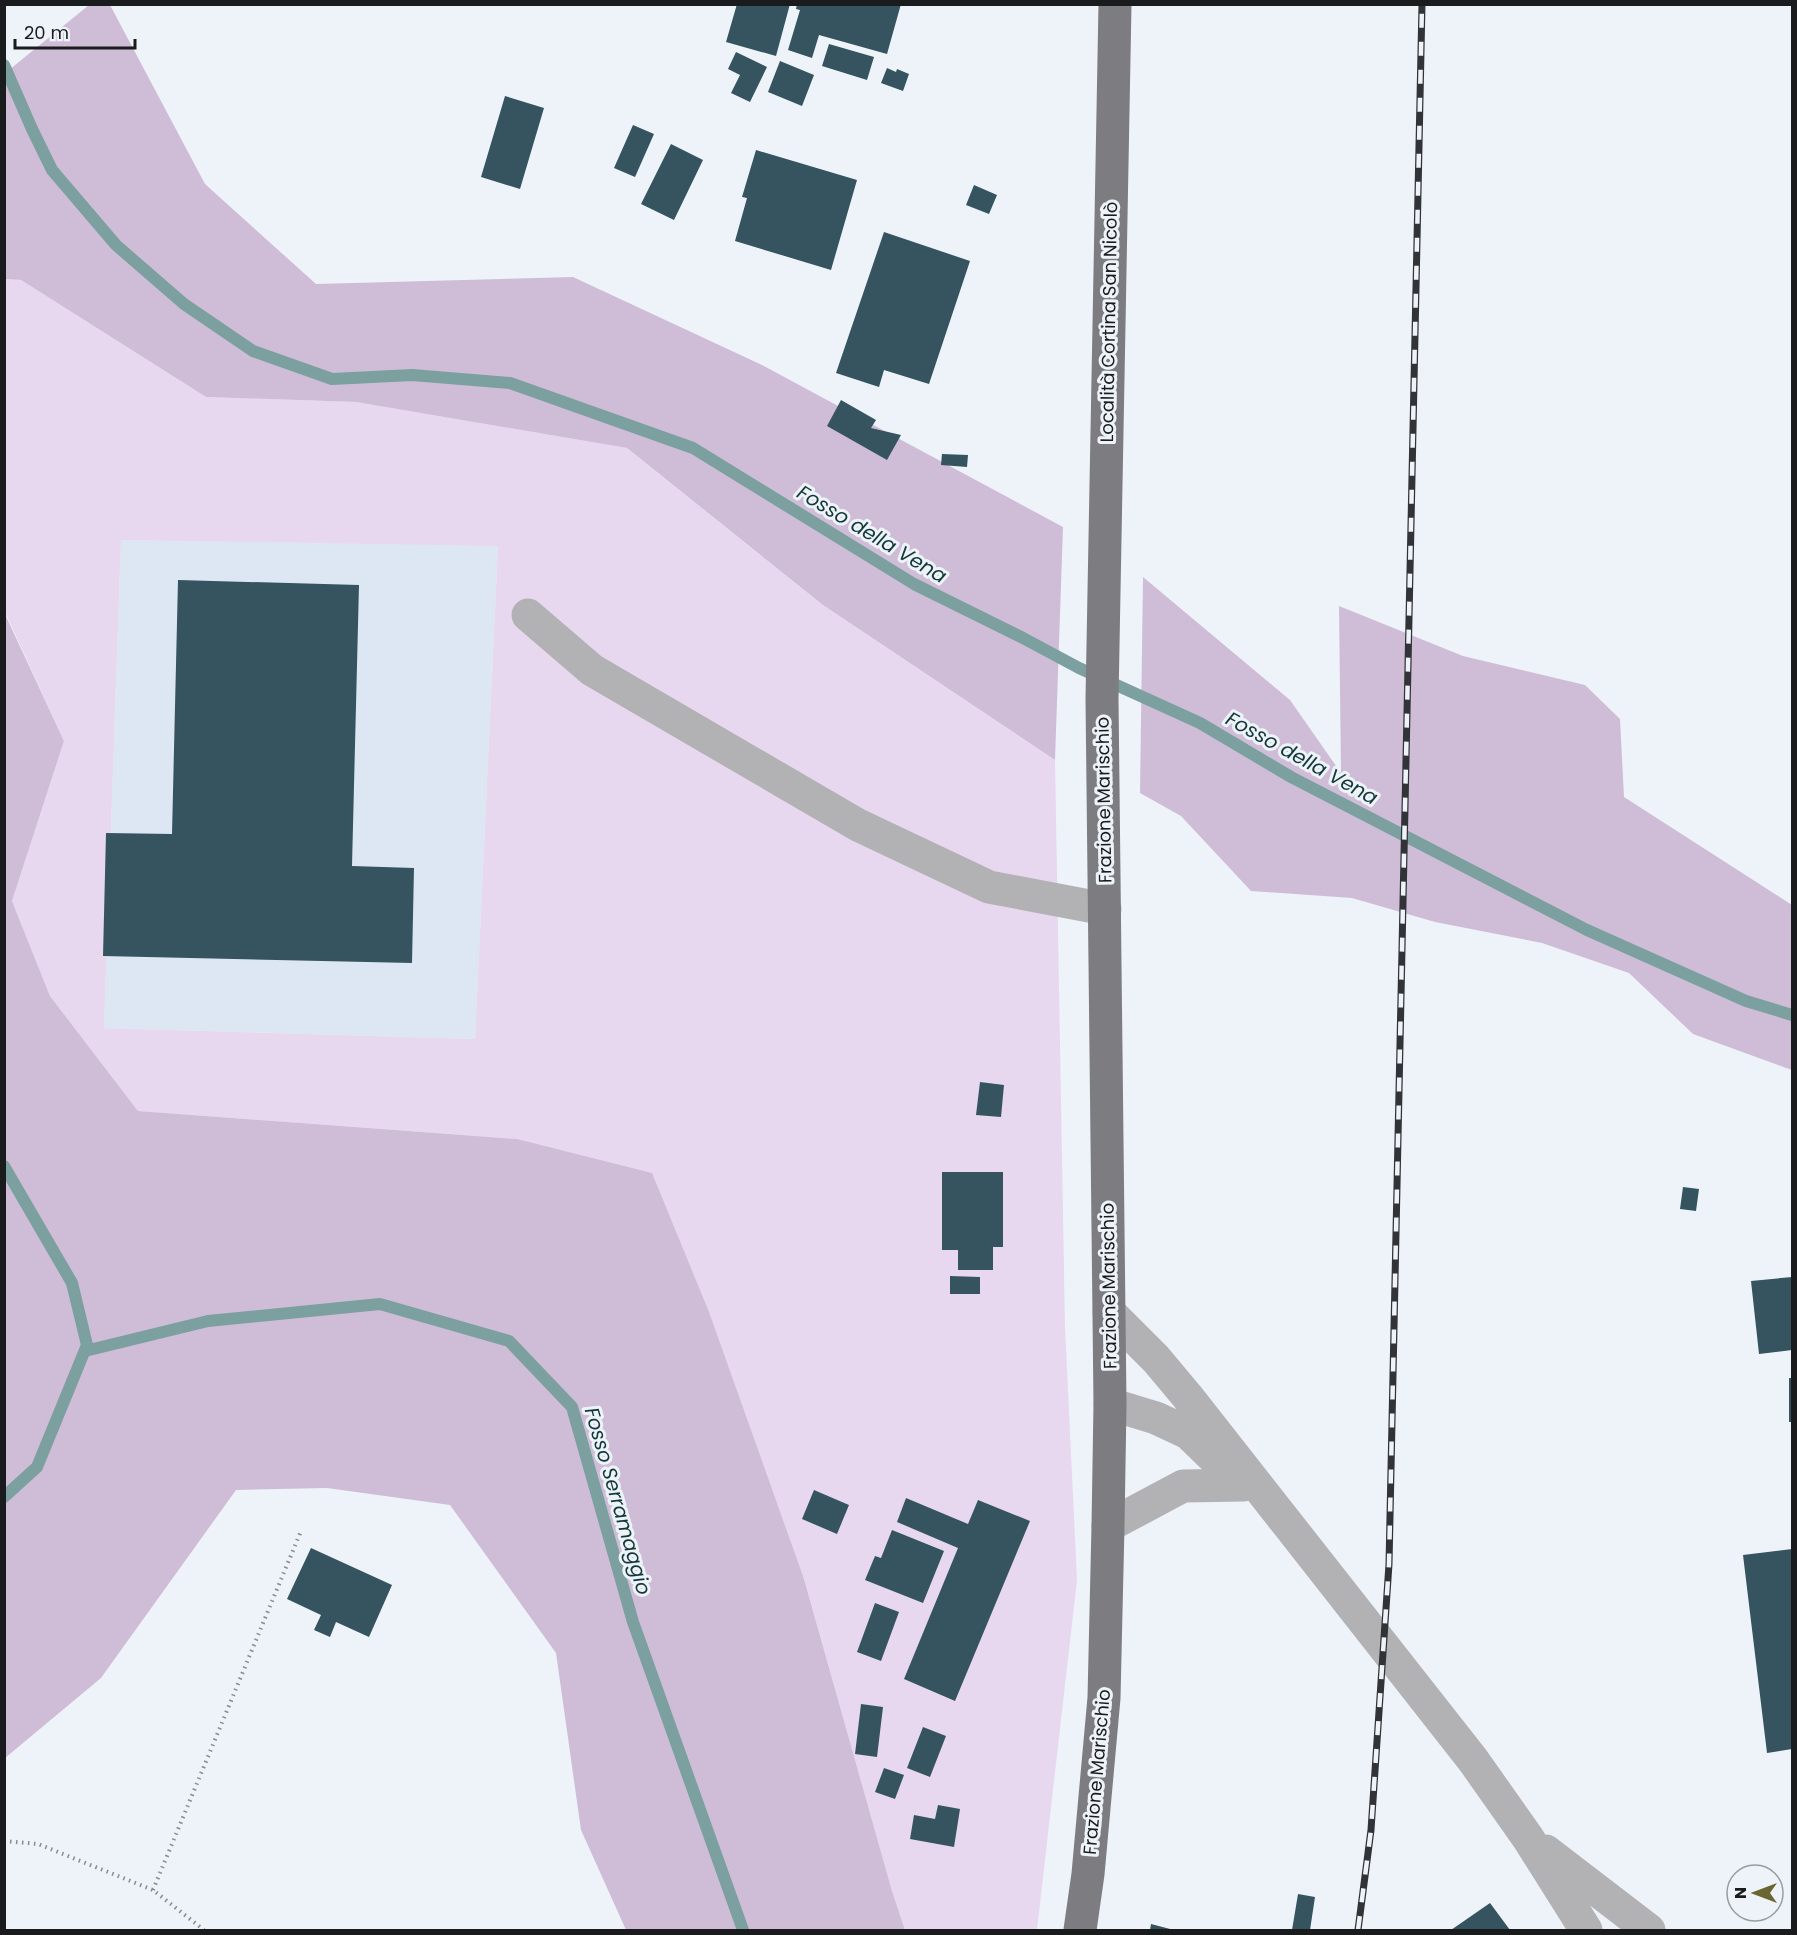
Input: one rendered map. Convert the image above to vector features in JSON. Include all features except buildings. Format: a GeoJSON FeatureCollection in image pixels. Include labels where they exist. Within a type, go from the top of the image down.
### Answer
{"type":"FeatureCollection","features":[{"type":"Feature","properties":{"kind":"main road","name":"Località Cortina San Nicolò"},"geometry":{"type":"LineString","coordinates":[[1103,651],[1115,4]]}},
{"type":"Feature","properties":{"kind":"main road","name":"Frazione Marischio"},"geometry":{"type":"LineString","coordinates":[[1080,1930],[1088,1874],[1104,1698],[1108,1526],[1110,1404],[1103,651]]}},
{"type":"Feature","properties":{"kind":"street"},"geometry":{"type":"LineString","coordinates":[[528,615],[592,670],[858,825],[989,887],[1105,909]]}},
{"type":"Feature","properties":{"kind":"street"},"geometry":{"type":"LineString","coordinates":[[1109,1312],[1156,1359],[1188,1396],[1254,1492],[1473,1760],[1528,1838],[1586,1930]]}},
{"type":"Feature","properties":{"kind":"street"},"geometry":{"type":"LineString","coordinates":[[1110,1404],[1156,1418],[1188,1433],[1254,1492]]}},
{"type":"Feature","properties":{"kind":"street"},"geometry":{"type":"LineString","coordinates":[[1108,1526],[1183,1486],[1254,1492]]}},
{"type":"Feature","properties":{"kind":"street"},"geometry":{"type":"LineString","coordinates":[[1528,1838],[1649,1930]]}},
{"type":"Feature","properties":{"kind":"path"},"geometry":{"type":"LineString","coordinates":[[153,1890],[301,1531]]}},
{"type":"Feature","properties":{"kind":"path"},"geometry":{"type":"LineString","coordinates":[[4,1841],[38,1844],[153,1890],[204,1930]]}},
{"type":"Feature","properties":{"kind":"shaded area"},"geometry":{"type":"Polygon","coordinates":[[[89,5],[110,5],[205,184],[316,284],[573,277],[762,365],[1063,527],[1055,760],[823,605],[627,448],[356,402],[206,397],[21,280],[5,279],[4,74],[89,5]]]}},
{"type":"Feature","properties":{"kind":"shaded area"},"geometry":{"type":"Polygon","coordinates":[[[4,279],[21,280],[206,397],[356,402],[627,448],[823,605],[1055,760],[1065,1327],[1077,1580],[1037,1930],[905,1930],[804,1579],[517,1139],[138,1111],[50,996],[12,901],[64,741],[5,612],[4,279]],[[121,540],[104,1028],[475,1039],[498,546],[121,540]]]}},
{"type":"Feature","properties":{"kind":"shaded area"},"geometry":{"type":"Polygon","coordinates":[[[121,540],[498,545],[475,1039],[104,1028],[121,540]]]}},
{"type":"Feature","properties":{"kind":"shaded area"},"geometry":{"type":"Polygon","coordinates":[[[1143,577],[1290,700],[1341,773],[1339,606],[1463,656],[1585,685],[1620,719],[1624,797],[1792,905],[1792,1070],[1693,1034],[1629,973],[1542,943],[1435,922],[1352,898],[1251,891],[1181,816],[1140,793],[1143,577]]]}},
{"type":"Feature","properties":{"kind":"shaded area"},"geometry":{"type":"Polygon","coordinates":[[[4,612],[64,741],[12,901],[50,996],[138,1111],[517,1139],[652,1173],[709,1312],[804,1579],[905,1930],[626,1930],[581,1830],[556,1653],[450,1505],[327,1488],[236,1490],[101,1678],[5,1758],[4,612]]]}},
{"type":"Feature","properties":{"kind":"waterway","name":"Fosso della Vena"},"geometry":{"type":"LineString","coordinates":[[4,65],[52,170],[116,245],[184,304],[253,351],[332,379],[412,375],[510,383],[693,448],[914,584],[1079,668],[1200,723],[1291,777],[1587,930],[1746,1001],[1792,1015]]}},
{"type":"Feature","properties":{"kind":"waterway"},"geometry":{"type":"LineString","coordinates":[[4,1166],[72,1283],[87,1345],[37,1467],[4,1497]]}},
{"type":"Feature","properties":{"kind":"waterway","name":"Fosso Serramaggio"},"geometry":{"type":"LineString","coordinates":[[85,1351],[208,1321],[380,1304],[509,1341],[572,1407],[633,1622],[743,1930]]}},
{"type":"Feature","properties":{"kind":"railway"},"geometry":{"type":"LineString","coordinates":[[1358,1930],[1371,1830],[1389,1564],[1422,4]]}}]}
